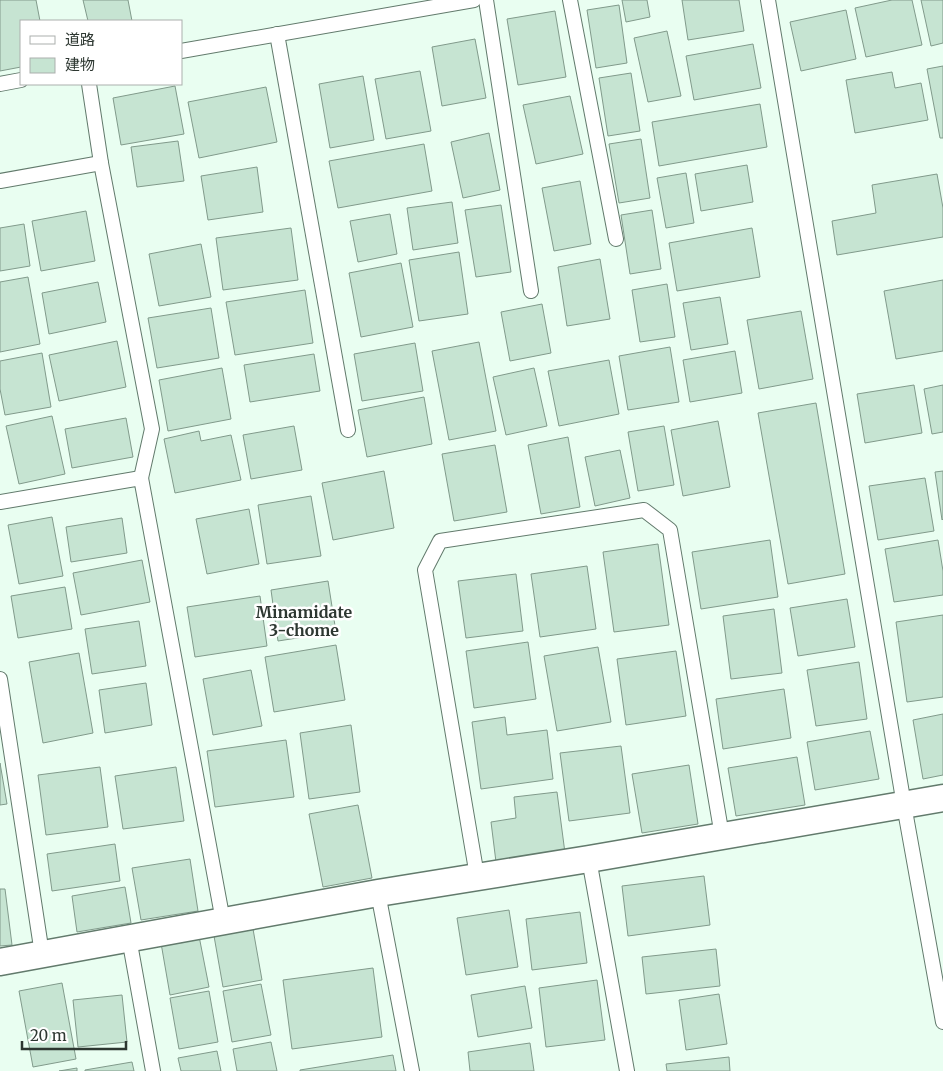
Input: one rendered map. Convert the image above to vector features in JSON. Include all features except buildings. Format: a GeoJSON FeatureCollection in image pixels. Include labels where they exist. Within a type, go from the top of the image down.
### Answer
{"type":"FeatureCollection","features":[{"type":"Feature","properties":{"kind":"street"},"geometry":{"type":"LineString","coordinates":[[0,962],[378,893],[943,798]]}},
{"type":"Feature","properties":{"kind":"lane"},"geometry":{"type":"LineString","coordinates":[[182,51],[474,0]]}},
{"type":"Feature","properties":{"kind":"lane"},"geometry":{"type":"LineString","coordinates":[[486,0],[531,291]]}},
{"type":"Feature","properties":{"kind":"lane"},"geometry":{"type":"LineString","coordinates":[[570,0],[616,239]]}},
{"type":"Feature","properties":{"kind":"lane"},"geometry":{"type":"LineString","coordinates":[[768,0],[904,805],[943,1022]]}},
{"type":"Feature","properties":{"kind":"lane"},"geometry":{"type":"LineString","coordinates":[[278,34],[348,430]]}},
{"type":"Feature","properties":{"kind":"lane"},"geometry":{"type":"LineString","coordinates":[[0,84],[20,80]]}},
{"type":"Feature","properties":{"kind":"lane"},"geometry":{"type":"LineString","coordinates":[[89,85],[101,163],[152,429],[140,478],[223,921]]}},
{"type":"Feature","properties":{"kind":"lane"},"geometry":{"type":"LineString","coordinates":[[0,181],[101,163]]}},
{"type":"Feature","properties":{"kind":"lane"},"geometry":{"type":"LineString","coordinates":[[0,502],[140,478]]}},
{"type":"Feature","properties":{"kind":"lane"},"geometry":{"type":"LineString","coordinates":[[476,876],[425,570],[440,541],[644,510],[670,530],[722,836]]}},
{"type":"Feature","properties":{"kind":"lane"},"geometry":{"type":"LineString","coordinates":[[0,679],[42,954]]}},
{"type":"Feature","properties":{"kind":"lane"},"geometry":{"type":"LineString","coordinates":[[589,859],[627,1071]]}},
{"type":"Feature","properties":{"kind":"lane"},"geometry":{"type":"LineString","coordinates":[[378,893],[412,1071]]}},
{"type":"Feature","properties":{"kind":"lane"},"geometry":{"type":"LineString","coordinates":[[130,938],[153,1071]]}},
{"type":"Feature","properties":{"kind":"district","name":"Minamidate 3-chome"},"geometry":{"type":"Point","coordinates":[304,621]}}]}
